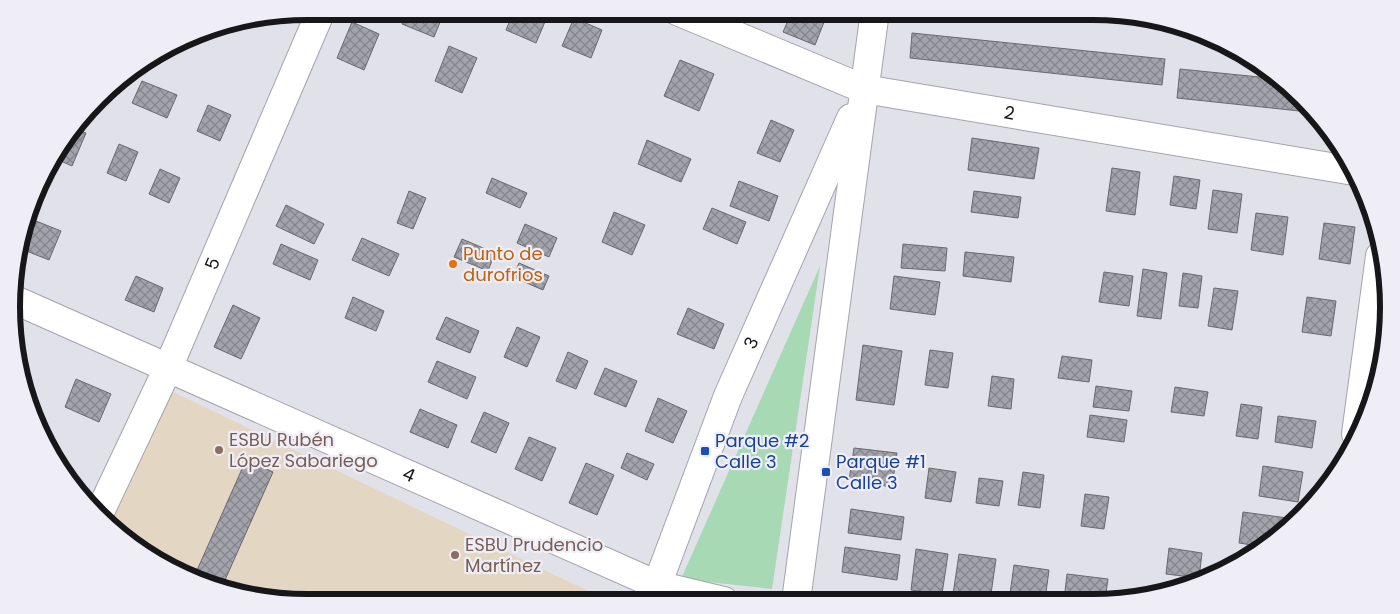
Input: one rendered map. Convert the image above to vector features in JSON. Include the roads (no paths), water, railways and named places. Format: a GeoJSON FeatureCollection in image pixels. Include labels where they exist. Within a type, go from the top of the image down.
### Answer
{"type":"FeatureCollection","features":[{"type":"Feature","properties":{"kind":"street","name":"5"},"geometry":{"type":"LineString","coordinates":[[102,508],[168,368],[317,20]]}},
{"type":"Feature","properties":{"kind":"street","name":"2"},"geometry":{"type":"LineString","coordinates":[[699,20],[864,89],[1345,169]]}},
{"type":"Feature","properties":{"kind":"street","name":"3"},"geometry":{"type":"LineString","coordinates":[[797,594],[874,20]]}},
{"type":"Feature","properties":{"kind":"street","name":"3"},"geometry":{"type":"LineString","coordinates":[[653,593],[728,396],[864,89]]}},
{"type":"Feature","properties":{"kind":"street"},"geometry":{"type":"LineString","coordinates":[[1358,416],[1378,271]]}},
{"type":"Feature","properties":{"kind":"street","name":"4"},"geometry":{"type":"LineString","coordinates":[[20,302],[168,368],[653,593]]}},
{"type":"Feature","properties":{"kind":"place","name":"Punto de durofrios"},"geometry":{"type":"Point","coordinates":[453,264]}},
{"type":"Feature","properties":{"kind":"place","name":"ESBU Rubén López Sabariego"},"geometry":{"type":"Point","coordinates":[219,450]}},
{"type":"Feature","properties":{"kind":"place","name":"Parque #2 Calle 3"},"geometry":{"type":"Point","coordinates":[705,451]}},
{"type":"Feature","properties":{"kind":"place","name":"Parque #1 Calle 3"},"geometry":{"type":"Point","coordinates":[826,472]}},
{"type":"Feature","properties":{"kind":"place","name":"ESBU Prudencio Martínez"},"geometry":{"type":"Point","coordinates":[455,555]}}]}
